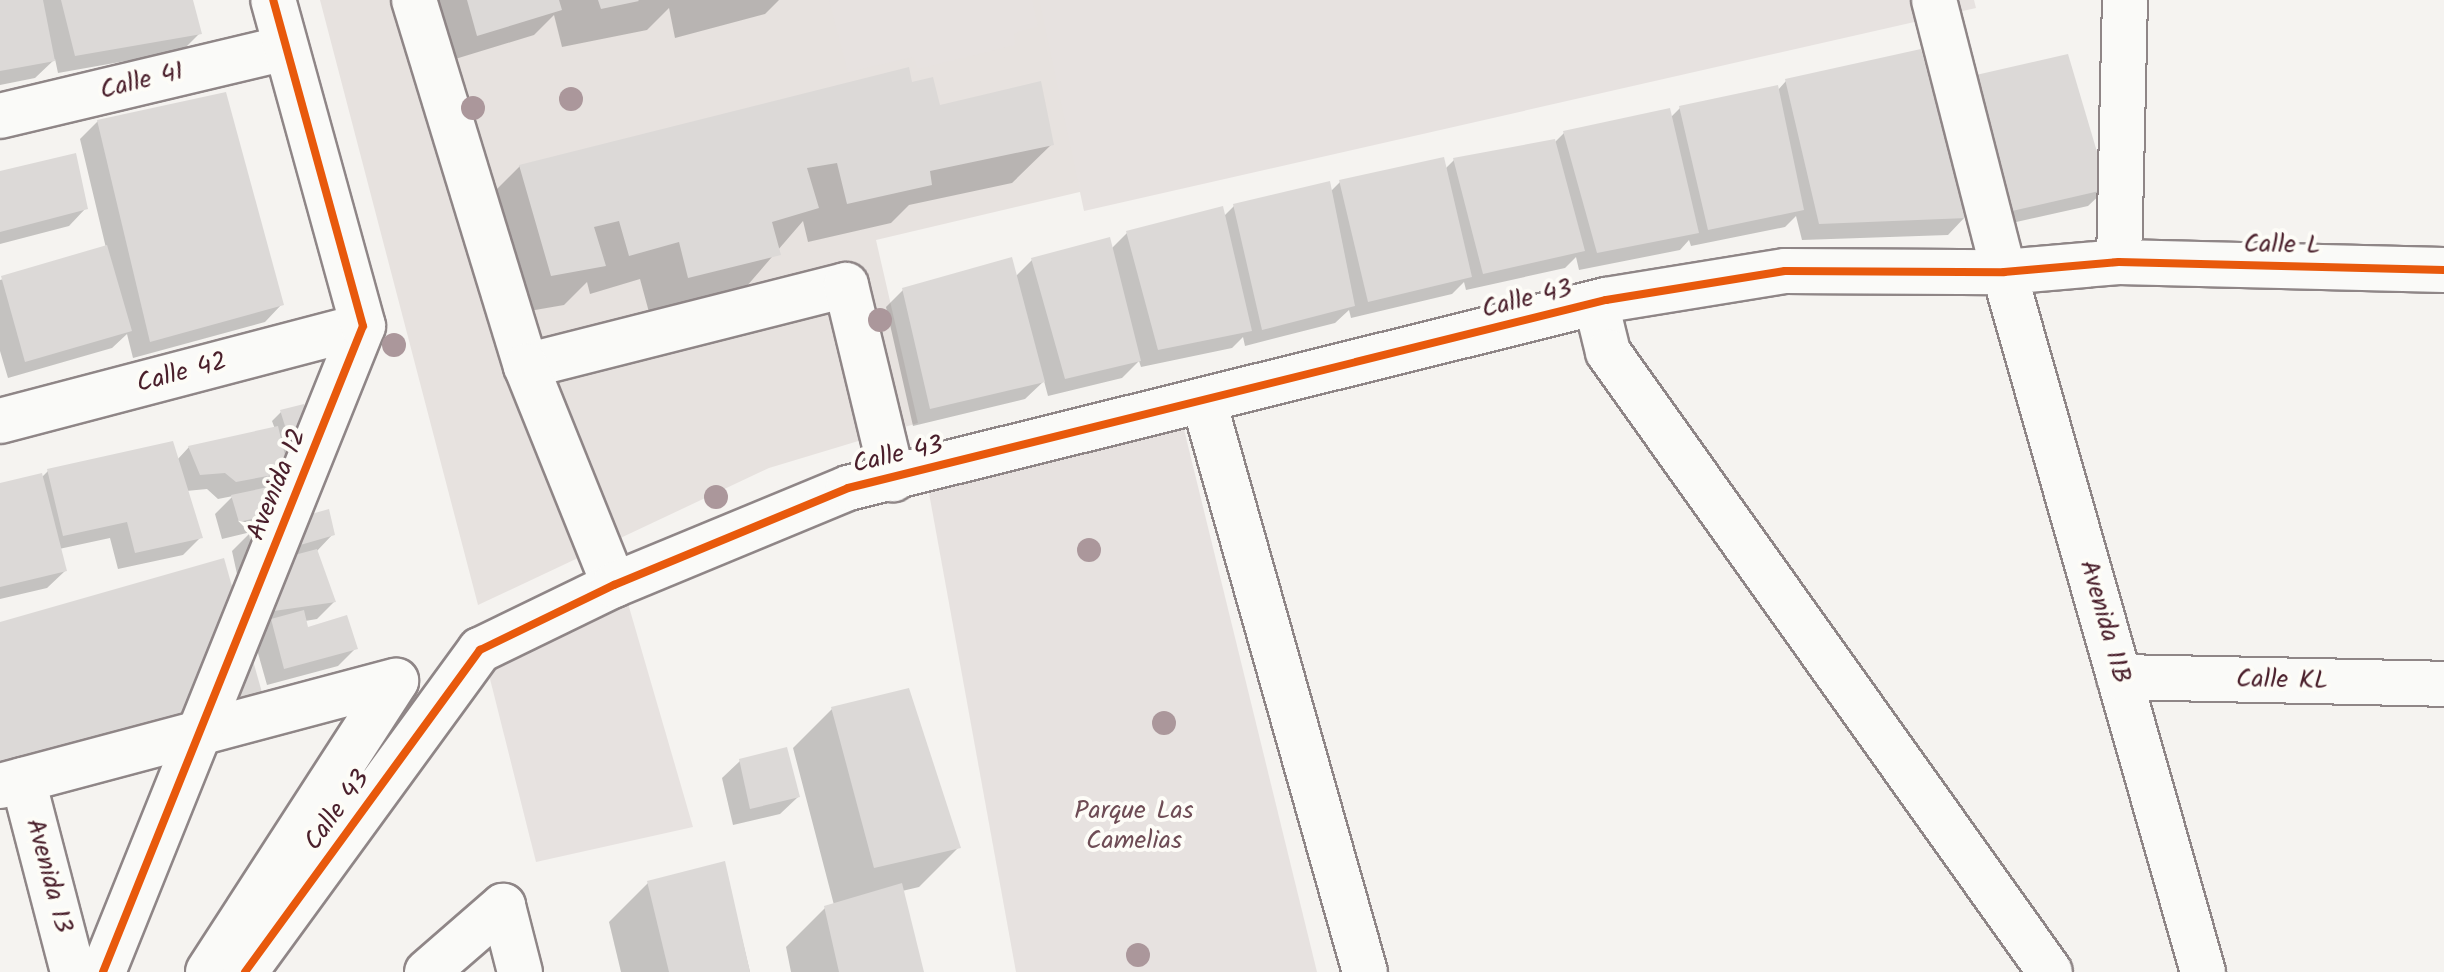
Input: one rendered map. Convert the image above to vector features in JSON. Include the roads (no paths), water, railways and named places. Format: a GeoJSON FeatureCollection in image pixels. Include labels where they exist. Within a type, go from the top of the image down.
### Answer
{"type":"FeatureCollection","features":[{"type":"Feature","properties":{"kind":"street"},"geometry":{"type":"LineString","coordinates":[[273,0],[363,326]]}},
{"type":"Feature","properties":{"kind":"street"},"geometry":{"type":"LineString","coordinates":[[414,0],[526,366],[614,585]]}},
{"type":"Feature","properties":{"kind":"street","name":"Avenida 11B"},"geometry":{"type":"LineString","coordinates":[[1934,0],[2004,272],[2203,972]]}},
{"type":"Feature","properties":{"kind":"street"},"geometry":{"type":"LineString","coordinates":[[2119,262],[2125,0]]}},
{"type":"Feature","properties":{"kind":"street","name":"Calle 41"},"geometry":{"type":"LineString","coordinates":[[0,116],[285,48]]}},
{"type":"Feature","properties":{"kind":"street","name":"Calle 43"},"geometry":{"type":"LineString","coordinates":[[245,972],[480,650],[614,585],[848,488],[1596,303],[1785,271],[2004,272],[2119,262]]}},
{"type":"Feature","properties":{"kind":"street","name":"Calle L"},"geometry":{"type":"LineString","coordinates":[[2119,262],[2444,270]]}},
{"type":"Feature","properties":{"kind":"street"},"geometry":{"type":"LineString","coordinates":[[526,366],[846,285],[893,479]]}},
{"type":"Feature","properties":{"kind":"street"},"geometry":{"type":"LineString","coordinates":[[1596,303],[1608,352],[2050,972]]}},
{"type":"Feature","properties":{"kind":"street","name":"Calle 42"},"geometry":{"type":"LineString","coordinates":[[0,421],[363,326]]}},
{"type":"Feature","properties":{"kind":"street","name":"Avenida 12"},"geometry":{"type":"LineString","coordinates":[[103,972],[363,326]]}},
{"type":"Feature","properties":{"kind":"street"},"geometry":{"type":"LineString","coordinates":[[1204,402],[1365,972]]}},
{"type":"Feature","properties":{"kind":"street","name":"Calle KL"},"geometry":{"type":"LineString","coordinates":[[2119,677],[2444,684]]}},
{"type":"Feature","properties":{"kind":"street","name":"Calle 43"},"geometry":{"type":"LineString","coordinates":[[12,783],[396,681],[208,972]]}},
{"type":"Feature","properties":{"kind":"street","name":"Avenida 13"},"geometry":{"type":"LineString","coordinates":[[12,783],[73,972]]}},
{"type":"Feature","properties":{"kind":"street"},"geometry":{"type":"LineString","coordinates":[[427,972],[503,906],[520,972]]}},
{"type":"Feature","properties":{"kind":"park label","name":"Parque Las Camelias"},"geometry":{"type":"Point","coordinates":[1134,827]}}]}
